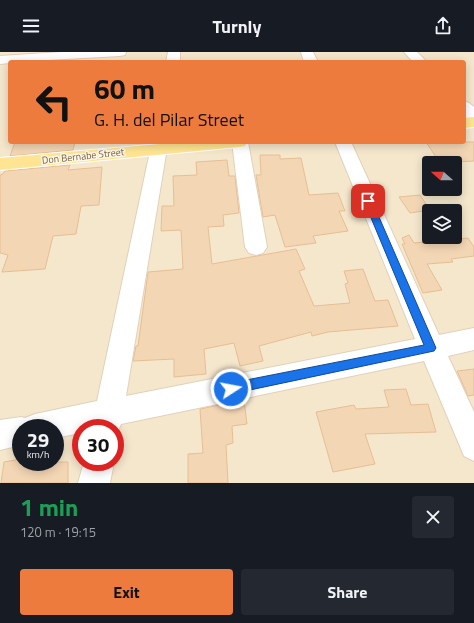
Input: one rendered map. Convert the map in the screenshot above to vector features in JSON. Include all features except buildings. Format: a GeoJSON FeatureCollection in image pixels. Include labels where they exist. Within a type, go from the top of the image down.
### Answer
{"type":"FeatureCollection","features":[{"type":"Feature","properties":{"kind":"main road","name":"Don Bernabe Street"},"geometry":{"type":"LineString","coordinates":[[0,164],[159,145],[186,144]]}},
{"type":"Feature","properties":{"kind":"street"},"geometry":{"type":"LineString","coordinates":[[0,71],[9,57],[120,52]]}},
{"type":"Feature","properties":{"kind":"street"},"geometry":{"type":"LineString","coordinates":[[410,52],[418,60]]}},
{"type":"Feature","properties":{"kind":"street"},"geometry":{"type":"LineString","coordinates":[[466,108],[474,116]]}},
{"type":"Feature","properties":{"kind":"street"},"geometry":{"type":"LineString","coordinates":[[240,144],[256,247]]}},
{"type":"Feature","properties":{"kind":"street"},"geometry":{"type":"LineString","coordinates":[[344,144],[474,446]]}},
{"type":"Feature","properties":{"kind":"street"},"geometry":{"type":"LineString","coordinates":[[107,419],[159,145]]}},
{"type":"Feature","properties":{"kind":"street"},"geometry":{"type":"LineString","coordinates":[[116,419],[474,339]]}},
{"type":"Feature","properties":{"kind":"street"},"geometry":{"type":"LineString","coordinates":[[0,435],[12,433]]}},
{"type":"Feature","properties":{"kind":"street"},"geometry":{"type":"LineString","coordinates":[[94,483],[96,471]]}},
{"type":"Feature","properties":{"kind":"shaded area"},"geometry":{"type":"Polygon","coordinates":[[[0,52],[474,52],[474,483],[0,483],[0,52]]]}},
{"type":"Feature","properties":{"kind":"route"},"geometry":{"type":"LineString","coordinates":[[231,389],[431,348],[368,201]]}}]}
